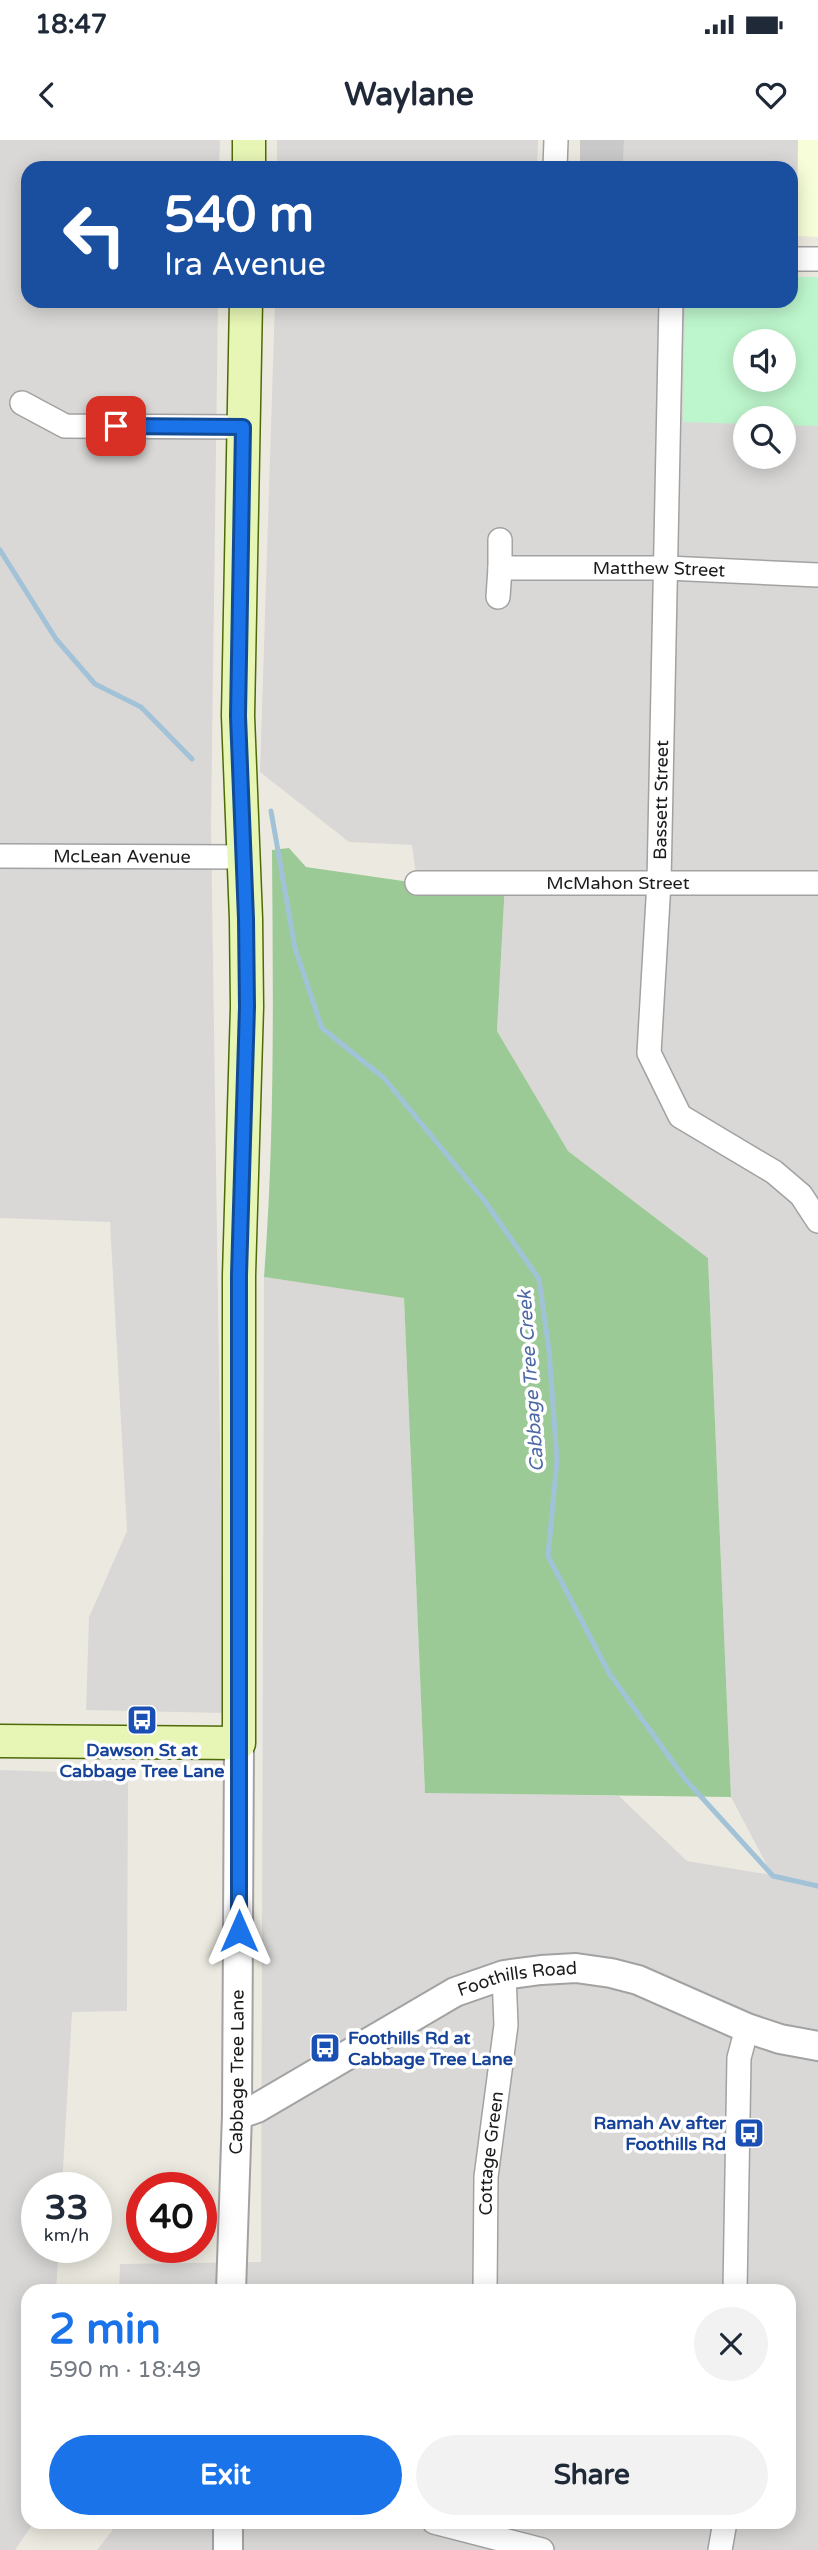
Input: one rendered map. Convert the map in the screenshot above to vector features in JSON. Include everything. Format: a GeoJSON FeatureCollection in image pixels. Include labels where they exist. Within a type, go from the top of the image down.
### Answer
{"type":"FeatureCollection","features":[{"type":"Feature","properties":{"kind":"main road"},"geometry":{"type":"LineString","coordinates":[[249,140],[249,161]]}},
{"type":"Feature","properties":{"kind":"main road","name":"Cabbage Tree Lane"},"geometry":{"type":"LineString","coordinates":[[239,1743],[239,1275],[247,1007],[238,716],[246,308]]}},
{"type":"Feature","properties":{"kind":"main road"},"geometry":{"type":"LineString","coordinates":[[0,1741],[239,1743]]}},
{"type":"Feature","properties":{"kind":"street"},"geometry":{"type":"LineString","coordinates":[[555,161],[556,140]]}},
{"type":"Feature","properties":{"kind":"street"},"geometry":{"type":"LineString","coordinates":[[798,259],[818,259]]}},
{"type":"Feature","properties":{"kind":"street","name":"Bassett Street"},"geometry":{"type":"LineString","coordinates":[[671,308],[659,882],[649,1053],[680,1115],[774,1172],[801,1195],[818,1221]]}},
{"type":"Feature","properties":{"kind":"street"},"geometry":{"type":"LineString","coordinates":[[22,403],[65,426],[243,427]]}},
{"type":"Feature","properties":{"kind":"street"},"geometry":{"type":"LineString","coordinates":[[498,597],[500,540]]}},
{"type":"Feature","properties":{"kind":"street","name":"Matthew Street"},"geometry":{"type":"LineString","coordinates":[[500,568],[667,568],[818,575]]}},
{"type":"Feature","properties":{"kind":"street","name":"McLean Avenue"},"geometry":{"type":"LineString","coordinates":[[0,856],[243,857]]}},
{"type":"Feature","properties":{"kind":"street","name":"McMahon Street"},"geometry":{"type":"LineString","coordinates":[[417,883],[818,883]]}},
{"type":"Feature","properties":{"kind":"street","name":"Cabbage Tree Lane"},"geometry":{"type":"LineString","coordinates":[[231,2284],[237,2115],[239,1743]]}},
{"type":"Feature","properties":{"kind":"street","name":"Foothills Road"},"geometry":{"type":"LineString","coordinates":[[237,2115],[257,2108],[455,1992],[504,1975],[541,1970],[576,1968],[638,1980],[747,2028],[780,2039],[818,2046]]}},
{"type":"Feature","properties":{"kind":"street","name":"Cottage Green"},"geometry":{"type":"LineString","coordinates":[[485,2284],[486,2177],[506,2025],[504,1975]]}},
{"type":"Feature","properties":{"kind":"street"},"geometry":{"type":"LineString","coordinates":[[735,2284],[739,2058],[747,2028]]}},
{"type":"Feature","properties":{"kind":"street"},"geometry":{"type":"LineString","coordinates":[[228,2529],[228,2550]]}},
{"type":"Feature","properties":{"kind":"street"},"geometry":{"type":"LineString","coordinates":[[489,2529],[542,2550]]}},
{"type":"Feature","properties":{"kind":"street"},"geometry":{"type":"LineString","coordinates":[[720,2550],[724,2529]]}},
{"type":"Feature","properties":{"kind":"shaded area"},"geometry":{"type":"Polygon","coordinates":[[[0,140],[220,140],[219,161],[21,161],[21,308],[218,308],[211,824],[224,1713],[86,1710],[89,1617],[127,1531],[110,1222],[0,1218],[0,140]]]}},
{"type":"Feature","properties":{"kind":"shaded area"},"geometry":{"type":"Polygon","coordinates":[[[277,140],[538,140],[537,161],[277,161],[277,140]]]}},
{"type":"Feature","properties":{"kind":"shaded area"},"geometry":{"type":"Polygon","coordinates":[[[580,140],[624,140],[623,161],[580,161],[580,140]]]}},
{"type":"Feature","properties":{"kind":"shaded area"},"geometry":{"type":"Polygon","coordinates":[[[624,140],[798,140],[798,161],[623,161],[624,140]]]}},
{"type":"Feature","properties":{"kind":"shaded area"},"geometry":{"type":"Polygon","coordinates":[[[798,140],[818,140],[818,237],[798,236],[798,140]]]}},
{"type":"Feature","properties":{"kind":"shaded area"},"geometry":{"type":"Polygon","coordinates":[[[798,277],[818,277],[818,2550],[97,2550],[112,2529],[796,2529],[796,2284],[119,2284],[120,2264],[261,2262],[264,1277],[404,1297],[425,1792],[619,1796],[687,1861],[772,1875],[731,1797],[708,1258],[568,1151],[497,1031],[505,883],[417,883],[412,845],[349,842],[260,772],[275,308],[798,308],[798,277]]]}},
{"type":"Feature","properties":{"kind":"shaded area"},"geometry":{"type":"Polygon","coordinates":[[[798,277],[818,277],[818,426],[796,425],[796,406],[733,406],[733,424],[683,422],[685,308],[798,308],[798,277]]]}},
{"type":"Feature","properties":{"kind":"shaded area"},"geometry":{"type":"Polygon","coordinates":[[[0,1770],[128,1774],[127,2011],[72,2012],[63,2172],[21,2172],[21,2263],[58,2263],[56,2284],[21,2284],[21,2529],[29,2529],[15,2550],[0,2550],[0,1770]]]}},
{"type":"Feature","properties":{"kind":"green space"},"geometry":{"type":"Polygon","coordinates":[[[289,848],[306,867],[417,883],[505,883],[497,1031],[568,1151],[708,1258],[731,1797],[425,1793],[404,1298],[264,1277],[272,1117],[272,850],[289,848]]]}},
{"type":"Feature","properties":{"kind":"waterway","name":"Cabbage Tree Creek"},"geometry":{"type":"LineString","coordinates":[[0,550],[56,639],[95,684],[141,707],[192,759]]}},
{"type":"Feature","properties":{"kind":"waterway","name":"Cabbage Tree Creek"},"geometry":{"type":"LineString","coordinates":[[271,811],[295,948],[322,1028],[384,1078],[484,1200],[539,1279],[549,1350],[557,1460],[548,1556],[609,1673],[685,1779],[773,1876],[818,1886]]}},
{"type":"Feature","properties":{"kind":"place","name":"Dawson St at Cabbage Tree Lane"},"geometry":{"type":"Point","coordinates":[142,1720]}},
{"type":"Feature","properties":{"kind":"place","name":"Foothills Rd at Cabbage Tree Lane"},"geometry":{"type":"Point","coordinates":[325,2048]}},
{"type":"Feature","properties":{"kind":"place","name":"Ramah Av after Foothills Rd"},"geometry":{"type":"Point","coordinates":[749,2133]}},
{"type":"Feature","properties":{"kind":"route"},"geometry":{"type":"LineString","coordinates":[[116,426],[243,427],[238,716],[247,1007],[239,1275],[239,1931]]}}]}
